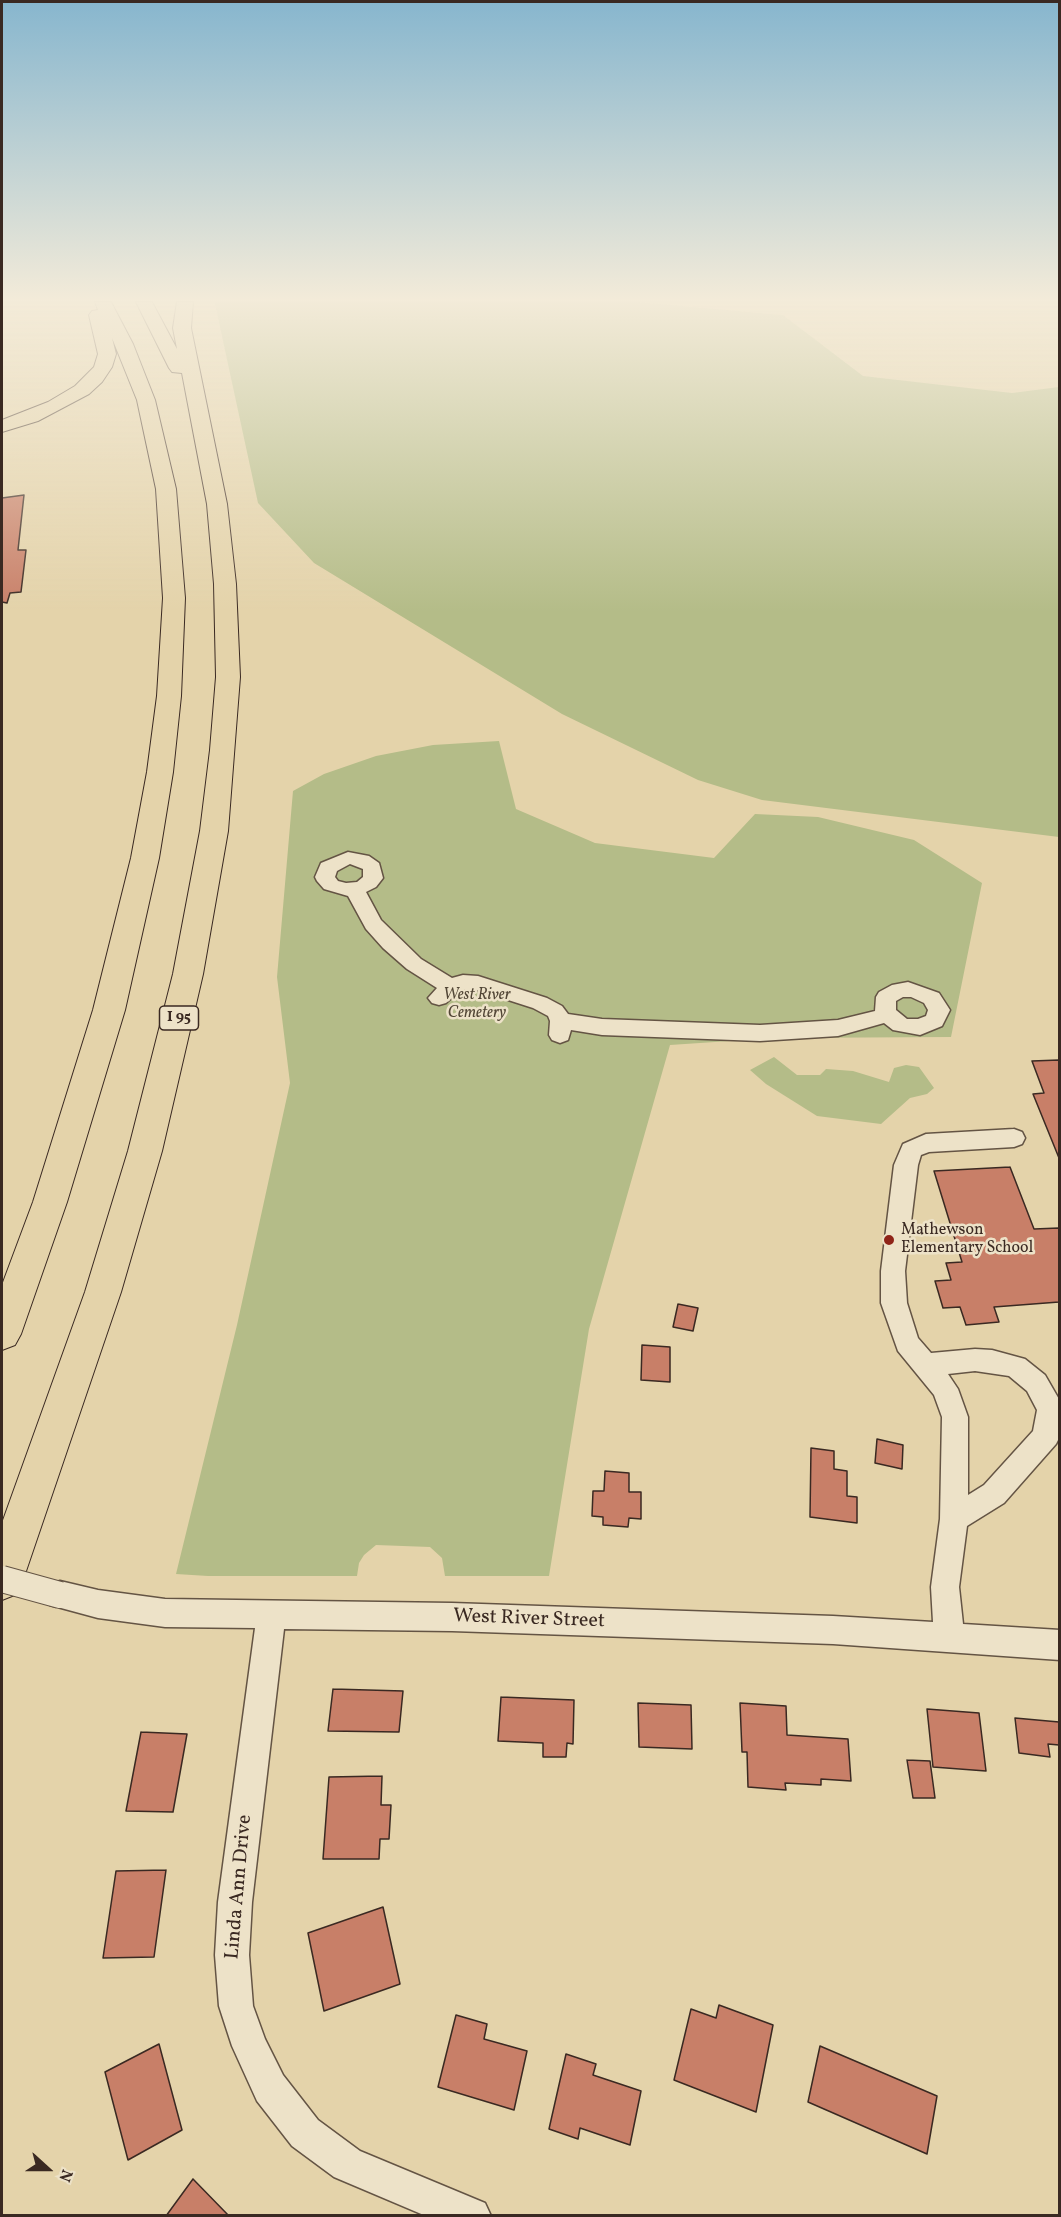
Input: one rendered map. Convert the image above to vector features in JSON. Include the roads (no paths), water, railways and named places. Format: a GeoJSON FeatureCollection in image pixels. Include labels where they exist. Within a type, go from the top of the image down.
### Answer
{"type":"FeatureCollection","features":[{"type":"Feature","properties":{"kind":"highway"},"geometry":{"type":"LineString","coordinates":[[2,426],[31,417],[55,405]]}},
{"type":"Feature","properties":{"kind":"highway"},"geometry":{"type":"LineString","coordinates":[[2,1334],[50,1202],[110,1010],[145,858],[160,772],[170,696],[174,588],[170,522],[162,465],[147,405]]}},
{"type":"Feature","properties":{"kind":"highway","name":"I 95"},"geometry":{"type":"LineString","coordinates":[[2,1580],[72,1383],[125,1220],[174,1038],[204,895],[224,750],[228,644],[221,529],[202,435],[191,405]]}},
{"type":"Feature","properties":{"kind":"highway"},"geometry":{"type":"LineString","coordinates":[[196,405],[202,435]]}},
{"type":"Feature","properties":{"kind":"street"},"geometry":{"type":"LineString","coordinates":[[354,889],[373,924],[390,943],[445,992],[464,982],[478,984],[540,1003],[555,1011],[560,1029],[602,1027],[760,1033],[838,1028],[888,1015]]}},
{"type":"Feature","properties":{"kind":"street"},"geometry":{"type":"LineString","coordinates":[[949,1637],[945,1587],[954,1519],[955,1417],[945,1389],[923,1365],[908,1343],[894,1303],[893,1271],[908,1156],[917,1146],[926,1143],[1014,1138]]}},
{"type":"Feature","properties":{"kind":"street"},"geometry":{"type":"LineString","coordinates":[[923,1365],[992,1360],[1016,1367],[1036,1383],[1050,1409],[1046,1436],[994,1494],[954,1519]]}},
{"type":"Feature","properties":{"kind":"street","name":"West River Street"},"geometry":{"type":"LineString","coordinates":[[2,1580],[98,1604],[165,1613],[452,1617],[832,1630],[1059,1645]]}},
{"type":"Feature","properties":{"kind":"street","name":"Linda Ann Drive"},"geometry":{"type":"LineString","coordinates":[[271,1615],[234,1902],[232,1954],[236,2006],[250,2046],[270,2088],[305,2133],[347,2164],[472,2216]]}},
{"type":"Feature","properties":{"kind":"place","name":"Mathewson Elementary School"},"geometry":{"type":"Point","coordinates":[889,1240]}},
{"type":"Feature","properties":{"kind":"park label","name":"West River Cemetery"},"geometry":{"type":"Point","coordinates":[477,1005]}}]}
